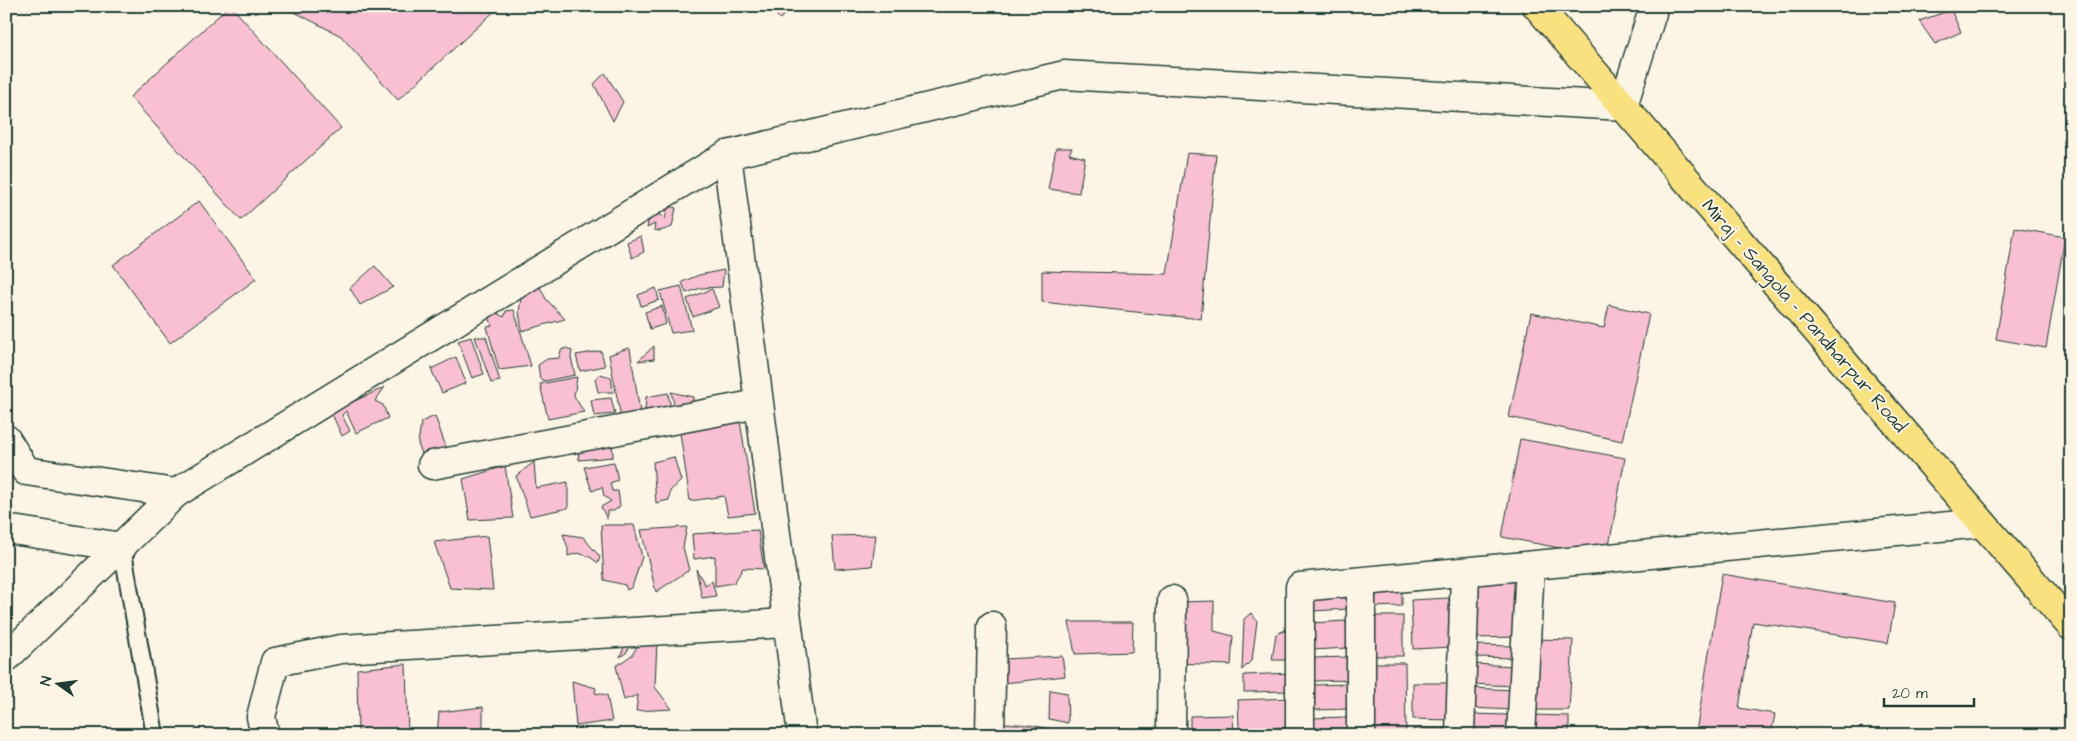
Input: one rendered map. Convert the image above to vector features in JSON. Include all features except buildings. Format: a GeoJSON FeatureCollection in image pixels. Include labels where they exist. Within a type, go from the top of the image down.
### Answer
{"type":"FeatureCollection","features":[{"type":"Feature","properties":{"kind":"highway","name":"Miraj - Sangola - Pandharpur Road"},"geometry":{"type":"LineString","coordinates":[[1537,6],[2071,626]]}},
{"type":"Feature","properties":{"kind":"street"},"geometry":{"type":"LineString","coordinates":[[6,658],[176,494],[727,155],[1064,75],[1622,106],[1652,13],[1652,6]]}},
{"type":"Feature","properties":{"kind":"street"},"geometry":{"type":"LineString","coordinates":[[727,155],[802,735]]}},
{"type":"Feature","properties":{"kind":"street"},"geometry":{"type":"LineString","coordinates":[[432,465],[758,404]]}},
{"type":"Feature","properties":{"kind":"street"},"geometry":{"type":"LineString","coordinates":[[6,439],[26,471],[176,494]]}},
{"type":"Feature","properties":{"kind":"street"},"geometry":{"type":"LineString","coordinates":[[1300,735],[1300,587],[1982,523]]}},
{"type":"Feature","properties":{"kind":"street"},"geometry":{"type":"LineString","coordinates":[[6,529],[122,547]]}},
{"type":"Feature","properties":{"kind":"street"},"geometry":{"type":"LineString","coordinates":[[1521,735],[1530,566]]}},
{"type":"Feature","properties":{"kind":"street"},"geometry":{"type":"LineString","coordinates":[[1460,735],[1465,572]]}},
{"type":"Feature","properties":{"kind":"street"},"geometry":{"type":"LineString","coordinates":[[1361,582],[1361,735]]}},
{"type":"Feature","properties":{"kind":"street"},"geometry":{"type":"LineString","coordinates":[[1171,735],[1172,600]]}},
{"type":"Feature","properties":{"kind":"street"},"geometry":{"type":"LineString","coordinates":[[266,735],[261,717],[275,662],[341,649],[787,623]]}},
{"type":"Feature","properties":{"kind":"street"},"geometry":{"type":"LineString","coordinates":[[990,735],[992,626]]}},
{"type":"Feature","properties":{"kind":"lane"},"geometry":{"type":"LineString","coordinates":[[122,547],[155,735]]}}]}
